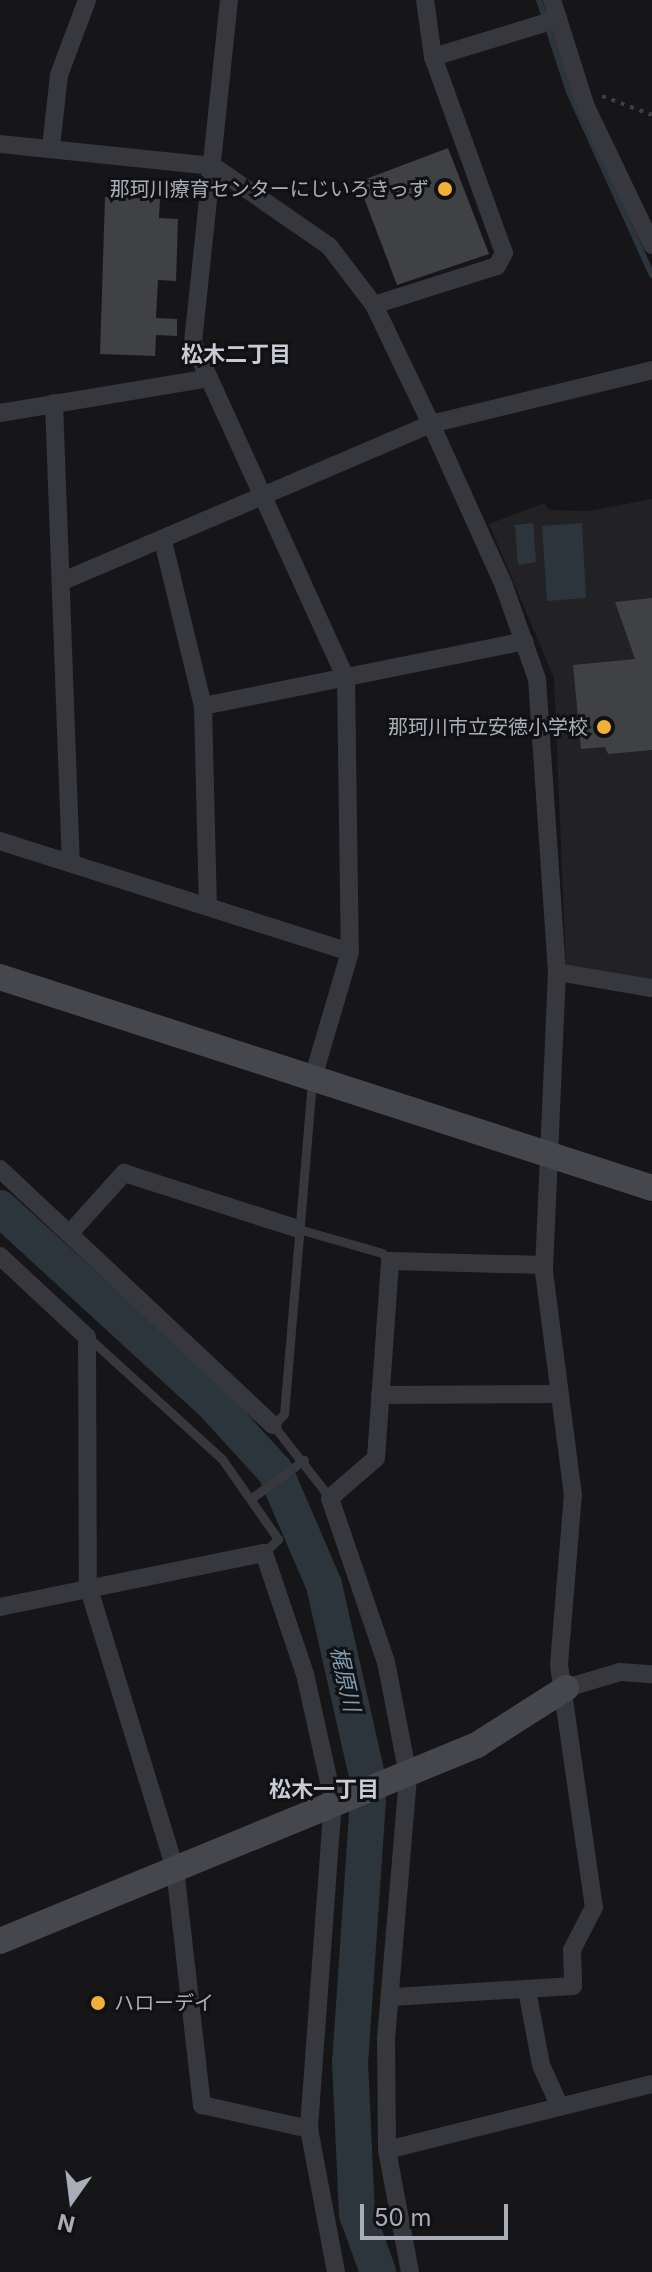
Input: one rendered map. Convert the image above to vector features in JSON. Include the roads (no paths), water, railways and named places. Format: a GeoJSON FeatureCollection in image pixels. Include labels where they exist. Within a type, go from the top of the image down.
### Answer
{"type":"FeatureCollection","features":[{"type":"Feature","properties":{"kind":"street"},"geometry":{"type":"LineString","coordinates":[[51,147],[59,75],[87,0]]}},
{"type":"Feature","properties":{"kind":"street"},"geometry":{"type":"LineString","coordinates":[[229,0],[193,343],[346,678],[350,952],[312,1081]]}},
{"type":"Feature","properties":{"kind":"street"},"geometry":{"type":"LineString","coordinates":[[374,305],[497,266],[504,253],[433,57],[425,0]]}},
{"type":"Feature","properties":{"kind":"street"},"geometry":{"type":"LineString","coordinates":[[552,0],[580,88],[652,245]]}},
{"type":"Feature","properties":{"kind":"street"},"geometry":{"type":"LineString","coordinates":[[433,57],[558,19]]}},
{"type":"Feature","properties":{"kind":"street"},"geometry":{"type":"LineString","coordinates":[[0,144],[213,166],[329,246],[374,305],[431,424],[525,641],[541,702],[557,972],[544,1265],[573,1494],[559,1636],[594,1907],[572,1950],[573,1986],[391,1997]]}},
{"type":"Feature","properties":{"kind":"street"},"geometry":{"type":"LineString","coordinates":[[63,581],[163,541],[262,494],[431,424],[652,370]]}},
{"type":"Feature","properties":{"kind":"street"},"geometry":{"type":"LineString","coordinates":[[0,413],[209,378]]}},
{"type":"Feature","properties":{"kind":"street"},"geometry":{"type":"LineString","coordinates":[[54,403],[63,581],[71,862]]}},
{"type":"Feature","properties":{"kind":"street"},"geometry":{"type":"LineString","coordinates":[[163,541],[203,706],[208,906]]}},
{"type":"Feature","properties":{"kind":"street"},"geometry":{"type":"LineString","coordinates":[[203,706],[525,641]]}},
{"type":"Feature","properties":{"kind":"street"},"geometry":{"type":"LineString","coordinates":[[0,841],[350,952]]}},
{"type":"Feature","properties":{"kind":"street"},"geometry":{"type":"LineString","coordinates":[[557,972],[652,988]]}},
{"type":"Feature","properties":{"kind":"street"},"geometry":{"type":"LineString","coordinates":[[0,977],[312,1081],[652,1188]]}},
{"type":"Feature","properties":{"kind":"street"},"geometry":{"type":"LineString","coordinates":[[0,1169],[273,1425]]}},
{"type":"Feature","properties":{"kind":"street"},"geometry":{"type":"LineString","coordinates":[[70,1233],[124,1173],[295,1228]]}},
{"type":"Feature","properties":{"kind":"street"},"geometry":{"type":"LineString","coordinates":[[0,1256],[87,1337],[88,1586],[175,1869],[202,2105],[309,2129]]}},
{"type":"Feature","properties":{"kind":"street"},"geometry":{"type":"LineString","coordinates":[[410,2272],[387,2150],[391,1997],[408,1775],[386,1662],[330,1498],[376,1458],[390,1261],[544,1265]]}},
{"type":"Feature","properties":{"kind":"street"},"geometry":{"type":"LineString","coordinates":[[380,1395],[558,1394]]}},
{"type":"Feature","properties":{"kind":"street"},"geometry":{"type":"LineString","coordinates":[[0,1607],[88,1586],[264,1553],[305,1674],[333,1800],[309,2129],[336,2272]]}},
{"type":"Feature","properties":{"kind":"street"},"geometry":{"type":"LineString","coordinates":[[0,1941],[333,1800],[408,1775],[477,1745],[566,1688],[620,1672],[652,1674]]}},
{"type":"Feature","properties":{"kind":"street"},"geometry":{"type":"LineString","coordinates":[[527,1990],[541,2065],[560,2107]]}},
{"type":"Feature","properties":{"kind":"street"},"geometry":{"type":"LineString","coordinates":[[387,2150],[652,2084]]}},
{"type":"Feature","properties":{"kind":"lane"},"geometry":{"type":"LineString","coordinates":[[312,1081],[295,1228],[284,1414],[273,1425],[330,1498]]}},
{"type":"Feature","properties":{"kind":"lane"},"geometry":{"type":"LineString","coordinates":[[295,1228],[382,1253],[390,1261]]}},
{"type":"Feature","properties":{"kind":"lane"},"geometry":{"type":"LineString","coordinates":[[87,1337],[177,1414],[255,1496],[278,1539],[264,1553]]}},
{"type":"Feature","properties":{"kind":"lane"},"geometry":{"type":"LineString","coordinates":[[255,1496],[302,1462]]}},
{"type":"Feature","properties":{"kind":"waterway"},"geometry":{"type":"LineString","coordinates":[[539,0],[569,92],[652,275]]}},
{"type":"Feature","properties":{"kind":"waterway","name":"梶原川"},"geometry":{"type":"LineString","coordinates":[[0,1208],[212,1402],[275,1471],[324,1585],[369,1785],[350,2061],[357,2214],[378,2272]]}},
{"type":"Feature","properties":{"kind":"place","name":"那珂川療育センターにじいろきっず"},"geometry":{"type":"Point","coordinates":[445,189]}},
{"type":"Feature","properties":{"kind":"place","name":"那珂川市立安徳小学校"},"geometry":{"type":"Point","coordinates":[604,727]}},
{"type":"Feature","properties":{"kind":"place","name":"ハローデイ"},"geometry":{"type":"Point","coordinates":[98,2003]}},
{"type":"Feature","properties":{"kind":"district","name":"松木二丁目"},"geometry":{"type":"Point","coordinates":[236,355]}},
{"type":"Feature","properties":{"kind":"district","name":"松木一丁目"},"geometry":{"type":"Point","coordinates":[324,1790]}}]}
